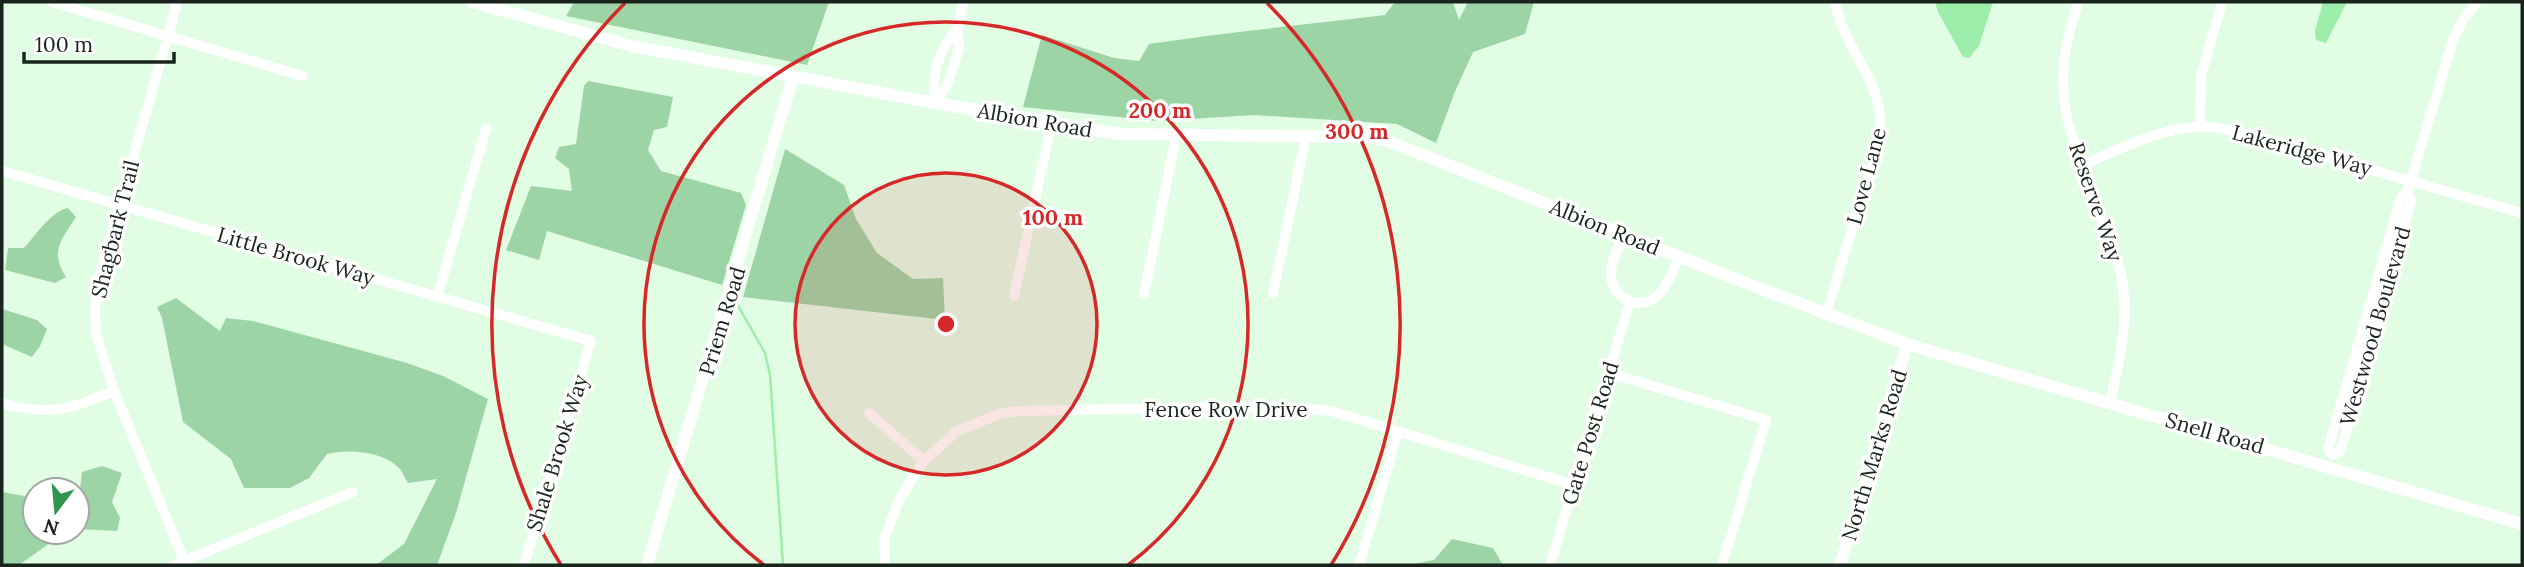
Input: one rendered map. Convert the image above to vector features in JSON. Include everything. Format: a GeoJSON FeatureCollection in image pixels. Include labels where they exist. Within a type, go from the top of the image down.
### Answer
{"type":"FeatureCollection","features":[{"type":"Feature","properties":{"kind":"street"},"geometry":{"type":"LineString","coordinates":[[52,2],[303,76]]}},
{"type":"Feature","properties":{"kind":"street","name":"Albion Road"},"geometry":{"type":"LineString","coordinates":[[472,2],[632,46],[935,103],[1120,134],[1177,137],[1366,137],[1396,143],[1679,257],[1907,344]]}},
{"type":"Feature","properties":{"kind":"street"},"geometry":{"type":"LineString","coordinates":[[935,103],[948,84],[959,47],[958,29],[963,2]]}},
{"type":"Feature","properties":{"kind":"street","name":"Love Lane"},"geometry":{"type":"LineString","coordinates":[[1826,314],[1882,127],[1876,92],[1847,35],[1835,2]]}},
{"type":"Feature","properties":{"kind":"street","name":"Reserve Way"},"geometry":{"type":"LineString","coordinates":[[2078,2],[2067,40],[2062,82],[2067,117],[2121,273],[2125,296],[2125,330],[2110,403]]}},
{"type":"Feature","properties":{"kind":"street"},"geometry":{"type":"LineString","coordinates":[[2200,127],[2202,68],[2222,2]]}},
{"type":"Feature","properties":{"kind":"street","name":"Westwood Boulevard"},"geometry":{"type":"LineString","coordinates":[[2331,461],[2328,449],[2401,198],[2407,193],[2450,48],[2464,18],[2476,2]]}},
{"type":"Feature","properties":{"kind":"street","name":"Shagbark Trail"},"geometry":{"type":"LineString","coordinates":[[177,3],[118,205],[98,281],[95,310],[96,333],[114,391],[181,564]]}},
{"type":"Feature","properties":{"kind":"street"},"geometry":{"type":"LineString","coordinates":[[935,103],[932,82],[944,44],[958,29]]}},
{"type":"Feature","properties":{"kind":"street","name":"Priem Road"},"geometry":{"type":"LineString","coordinates":[[648,565],[793,77]]}},
{"type":"Feature","properties":{"kind":"street"},"geometry":{"type":"LineString","coordinates":[[1014,296],[1052,122]]}},
{"type":"Feature","properties":{"kind":"street","name":"Lakeridge Way"},"geometry":{"type":"LineString","coordinates":[[2083,164],[2156,135],[2200,127],[2246,134],[2522,213]]}},
{"type":"Feature","properties":{"kind":"street"},"geometry":{"type":"LineString","coordinates":[[437,297],[486,129]]}},
{"type":"Feature","properties":{"kind":"street"},"geometry":{"type":"LineString","coordinates":[[1144,294],[1177,137]]}},
{"type":"Feature","properties":{"kind":"street"},"geometry":{"type":"LineString","coordinates":[[1273,293],[1306,137]]}},
{"type":"Feature","properties":{"kind":"street","name":"Little Brook Way"},"geometry":{"type":"LineString","coordinates":[[2,172],[591,341]]}},
{"type":"Feature","properties":{"kind":"street"},"geometry":{"type":"LineString","coordinates":[[1624,235],[1612,264],[1611,275],[1615,290],[1630,302],[1645,303],[1658,296],[1679,257]]}},
{"type":"Feature","properties":{"kind":"street","name":"Gate Post Road"},"geometry":{"type":"LineString","coordinates":[[1550,565],[1630,302]]}},
{"type":"Feature","properties":{"kind":"street","name":"Shale Brook Way"},"geometry":{"type":"LineString","coordinates":[[524,565],[591,341]]}},
{"type":"Feature","properties":{"kind":"street","name":"Snell Road"},"geometry":{"type":"LineString","coordinates":[[1907,344],[2110,403],[2331,461],[2522,524]]}},
{"type":"Feature","properties":{"kind":"street","name":"North Marks Road"},"geometry":{"type":"LineString","coordinates":[[1840,565],[1907,344]]}},
{"type":"Feature","properties":{"kind":"street"},"geometry":{"type":"LineString","coordinates":[[1609,373],[1766,420],[1722,565]]}},
{"type":"Feature","properties":{"kind":"street"},"geometry":{"type":"LineString","coordinates":[[2,403],[49,412],[71,408],[114,391]]}},
{"type":"Feature","properties":{"kind":"street","name":"Fence Row Drive"},"geometry":{"type":"LineString","coordinates":[[885,565],[884,539],[900,498],[923,461],[957,431],[1002,412],[1298,407],[1331,411],[1574,485]]}},
{"type":"Feature","properties":{"kind":"street"},"geometry":{"type":"LineString","coordinates":[[869,413],[923,461]]}},
{"type":"Feature","properties":{"kind":"street"},"geometry":{"type":"LineString","coordinates":[[1359,565],[1398,432]]}},
{"type":"Feature","properties":{"kind":"street"},"geometry":{"type":"LineString","coordinates":[[181,564],[353,492]]}},
{"type":"Feature","properties":{"kind":"shaded area"},"geometry":{"type":"Polygon","coordinates":[[[829,2],[807,65],[566,16],[573,4],[829,2]]]}},
{"type":"Feature","properties":{"kind":"shaded area"},"geometry":{"type":"Polygon","coordinates":[[[1395,2],[1453,2],[1459,20],[1468,2],[1534,2],[1525,34],[1473,52],[1436,143],[1397,124],[1254,115],[1157,121],[1023,107],[1042,35],[1114,58],[1139,61],[1149,44],[1385,15],[1395,2]]]}},
{"type":"Feature","properties":{"kind":"shaded area"},"geometry":{"type":"Polygon","coordinates":[[[1935,2],[1993,2],[1979,46],[1969,58],[1963,57],[1935,2]]]}},
{"type":"Feature","properties":{"kind":"shaded area"},"geometry":{"type":"Polygon","coordinates":[[[2323,2],[2347,2],[2326,43],[2316,40],[2315,31],[2323,2]]]}},
{"type":"Feature","properties":{"kind":"shaded area"},"geometry":{"type":"Polygon","coordinates":[[[588,81],[673,97],[667,127],[654,130],[648,150],[661,171],[741,193],[746,205],[722,285],[547,231],[539,260],[506,250],[531,186],[572,191],[569,169],[555,158],[559,147],[576,144],[584,86],[588,81]]]}},
{"type":"Feature","properties":{"kind":"shaded area"},"geometry":{"type":"Polygon","coordinates":[[[785,149],[844,185],[856,219],[877,253],[913,279],[943,278],[945,320],[743,297],[785,149]]]}},
{"type":"Feature","properties":{"kind":"shaded area"},"geometry":{"type":"Polygon","coordinates":[[[68,208],[76,217],[62,239],[58,252],[58,260],[66,277],[55,283],[5,270],[8,248],[24,248],[49,219],[68,208]]]}},
{"type":"Feature","properties":{"kind":"shaded area"},"geometry":{"type":"Polygon","coordinates":[[[176,298],[220,331],[226,318],[253,321],[407,363],[443,376],[488,399],[456,513],[437,565],[376,565],[404,544],[437,479],[408,483],[399,468],[384,458],[345,452],[327,454],[309,478],[290,488],[244,488],[231,459],[183,422],[162,318],[157,307],[176,298]]]}},
{"type":"Feature","properties":{"kind":"shaded area"},"geometry":{"type":"Polygon","coordinates":[[[2,309],[37,320],[47,329],[32,357],[2,344],[2,309]]]}},
{"type":"Feature","properties":{"kind":"shaded area"},"geometry":{"type":"Polygon","coordinates":[[[102,466],[122,473],[112,502],[120,518],[117,531],[91,530],[91,476],[82,476],[82,472],[102,466]]]}},
{"type":"Feature","properties":{"kind":"shaded area"},"geometry":{"type":"Polygon","coordinates":[[[2,492],[21,495],[21,546],[46,546],[19,565],[2,565],[2,492]]]}},
{"type":"Feature","properties":{"kind":"shaded area"},"geometry":{"type":"Polygon","coordinates":[[[1452,539],[1493,548],[1503,565],[1409,565],[1434,560],[1452,539]]]}},
{"type":"Feature","properties":{"kind":"waterway"},"geometry":{"type":"LineString","coordinates":[[736,302],[765,353],[770,375],[783,565]]}}]}
